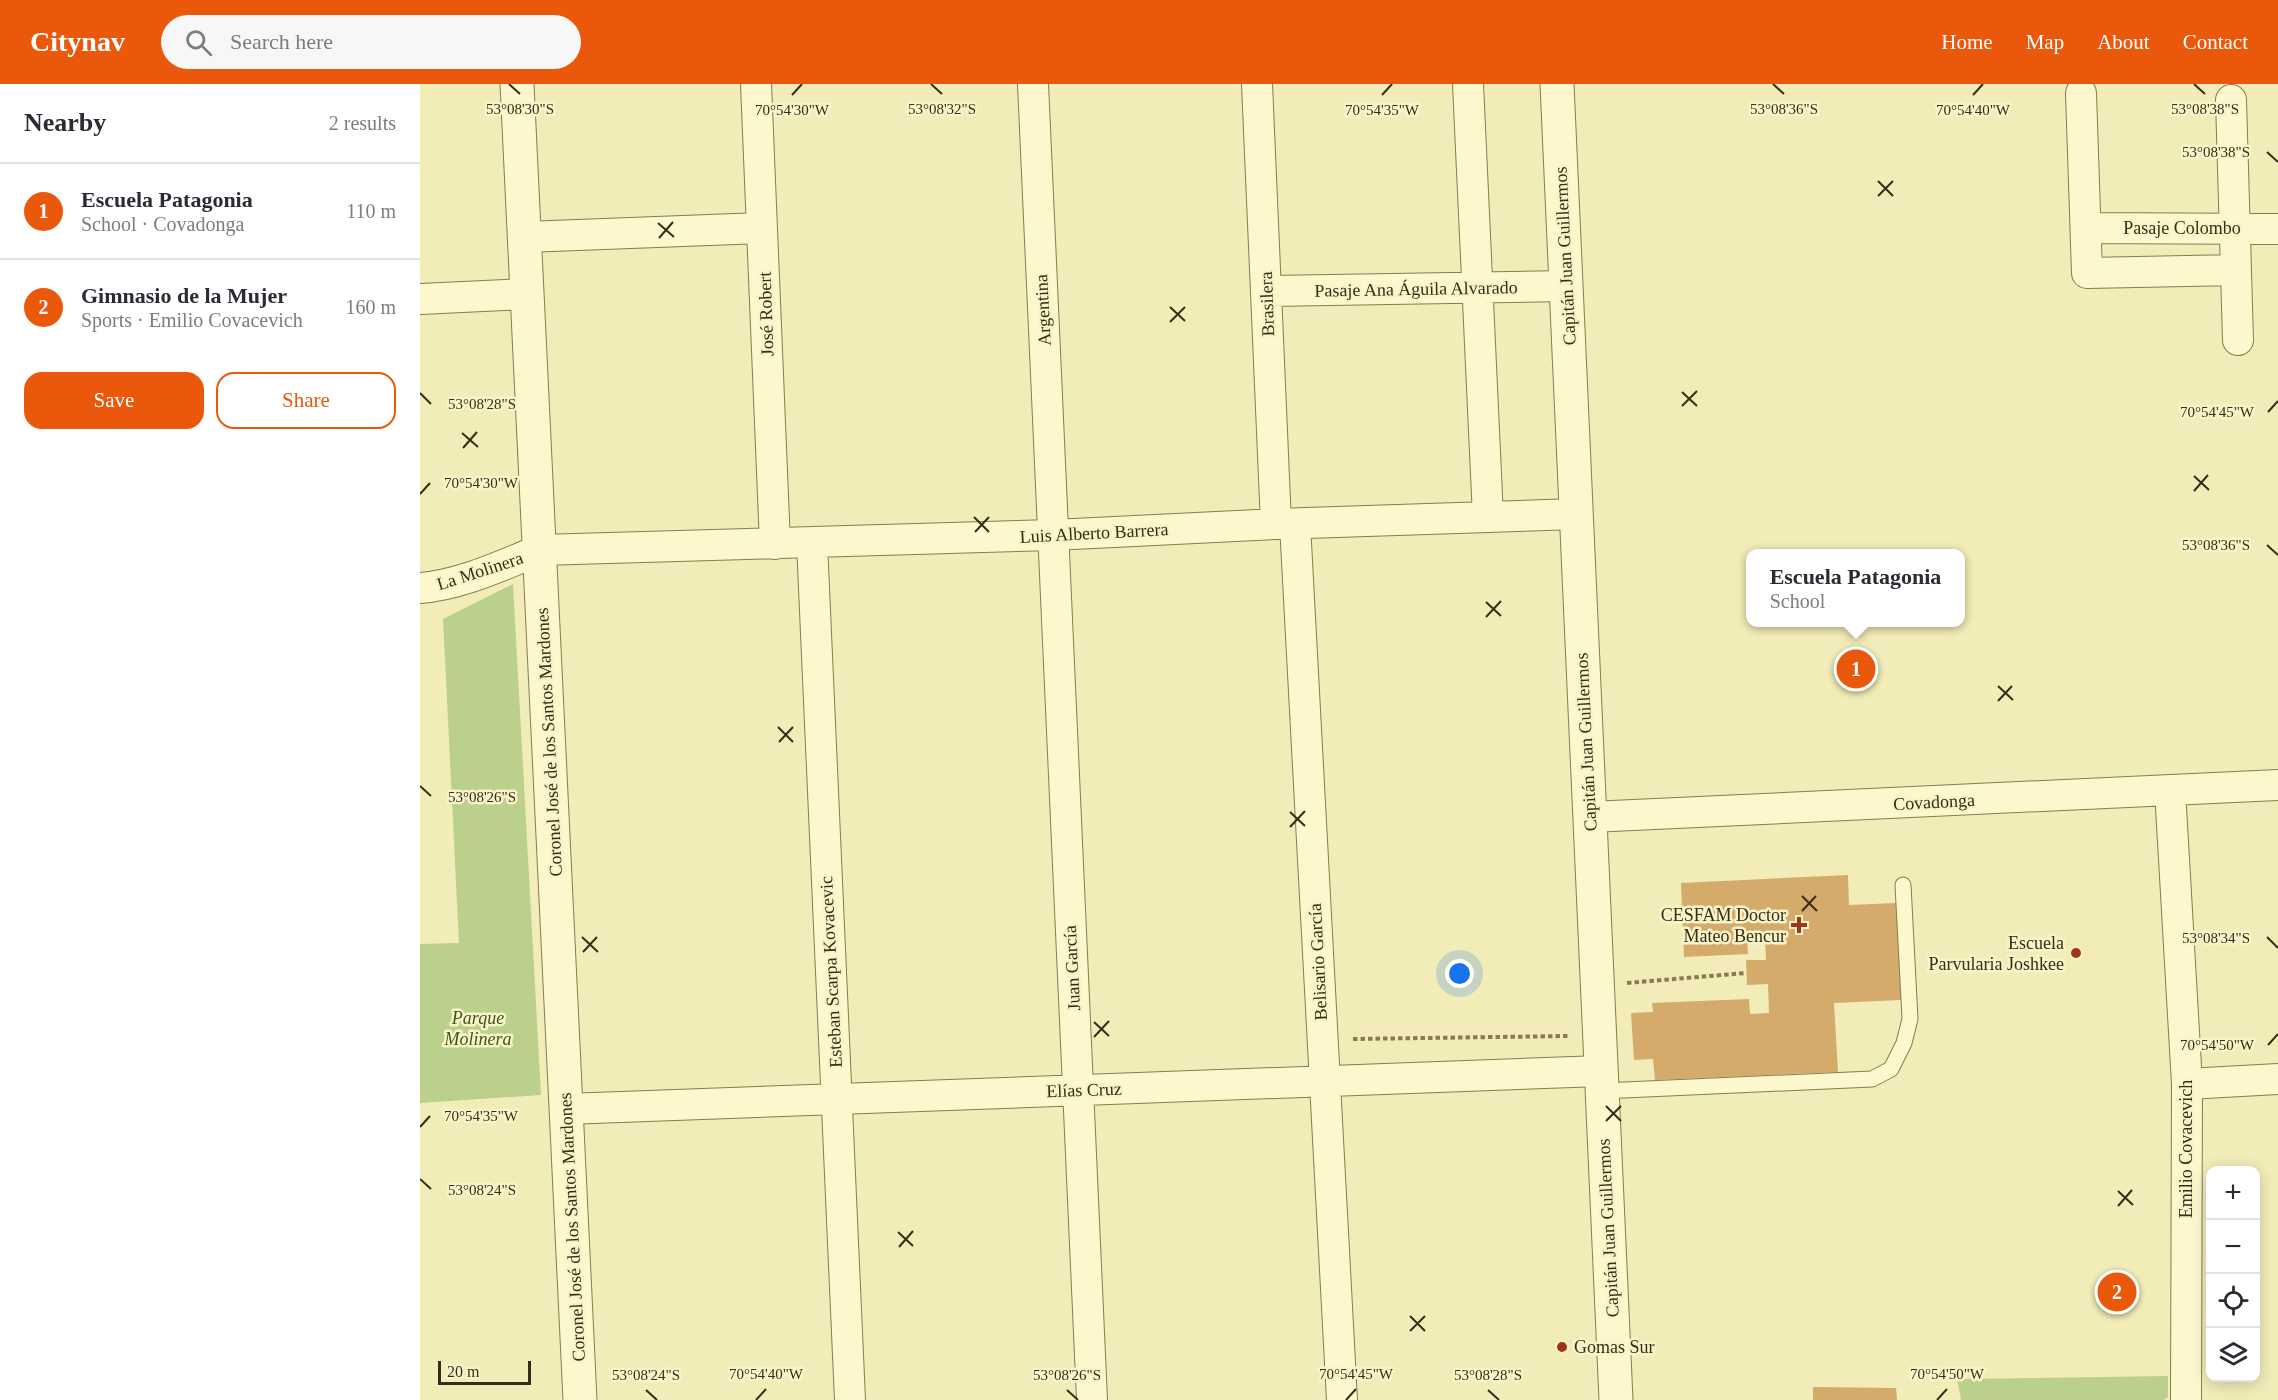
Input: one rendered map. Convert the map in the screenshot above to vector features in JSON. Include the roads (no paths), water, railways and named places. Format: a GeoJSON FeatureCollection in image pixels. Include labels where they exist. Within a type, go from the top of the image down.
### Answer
{"type":"FeatureCollection","features":[{"type":"Feature","properties":{"kind":"street","name":"Coronel José de los Santos Mardones"},"geometry":{"type":"LineString","coordinates":[[517,84],[580,1400]]}},
{"type":"Feature","properties":{"kind":"street","name":"José Robert"},"geometry":{"type":"LineString","coordinates":[[756,84],[775,544]]}},
{"type":"Feature","properties":{"kind":"street","name":"Argentina"},"geometry":{"type":"LineString","coordinates":[[1033,84],[1053,535]]}},
{"type":"Feature","properties":{"kind":"street","name":"Brasilera"},"geometry":{"type":"LineString","coordinates":[[1257,84],[1267,291],[1286,524]]}},
{"type":"Feature","properties":{"kind":"street"},"geometry":{"type":"LineString","coordinates":[[1468,84],[1488,517]]}},
{"type":"Feature","properties":{"kind":"street","name":"Capitán Juan Guillermos"},"geometry":{"type":"LineString","coordinates":[[1557,84],[1616,1400]]}},
{"type":"Feature","properties":{"kind":"street"},"geometry":{"type":"LineString","coordinates":[[2081,93],[2087,273],[2236,270]]}},
{"type":"Feature","properties":{"kind":"street"},"geometry":{"type":"LineString","coordinates":[[2231,100],[2238,340]]}},
{"type":"Feature","properties":{"kind":"street"},"geometry":{"type":"LineString","coordinates":[[525,237],[762,228]]}},
{"type":"Feature","properties":{"kind":"street","name":"Pasaje Colombo"},"geometry":{"type":"LineString","coordinates":[[2086,228],[2278,229]]}},
{"type":"Feature","properties":{"kind":"street","name":"Pasaje Ana Águila Alvarado"},"geometry":{"type":"LineString","coordinates":[[1267,291],[1566,286]]}},
{"type":"Feature","properties":{"kind":"street"},"geometry":{"type":"LineString","coordinates":[[420,299],[527,294]]}},
{"type":"Feature","properties":{"kind":"street","name":"Luis Alberto Barrera"},"geometry":{"type":"LineString","coordinates":[[540,550],[1053,535],[1576,514]]}},
{"type":"Feature","properties":{"kind":"street","name":"Belisario García"},"geometry":{"type":"LineString","coordinates":[[1286,524],[1323,1039],[1342,1400]]}},
{"type":"Feature","properties":{"kind":"street","name":"Juan García"},"geometry":{"type":"LineString","coordinates":[[1053,535],[1092,1400]]}},
{"type":"Feature","properties":{"kind":"street","name":"Esteban Scarpa Kovacevic"},"geometry":{"type":"LineString","coordinates":[[812,543],[850,1400]]}},
{"type":"Feature","properties":{"kind":"street","name":"La Molinera"},"geometry":{"type":"LineString","coordinates":[[420,588],[472,575],[540,550]]}},
{"type":"Feature","properties":{"kind":"street","name":"Covadonga"},"geometry":{"type":"LineString","coordinates":[[1590,818],[2278,785]]}},
{"type":"Feature","properties":{"kind":"street","name":"Emilio Covacevich"},"geometry":{"type":"LineString","coordinates":[[2170,790],[2187,1084],[2186,1400]]}},
{"type":"Feature","properties":{"kind":"street"},"geometry":{"type":"LineString","coordinates":[[2187,1084],[2278,1079]]}},
{"type":"Feature","properties":{"kind":"street","name":"Elías Cruz"},"geometry":{"type":"LineString","coordinates":[[566,1109],[1325,1081],[1601,1081]]}},
{"type":"Feature","properties":{"kind":"lane"},"geometry":{"type":"LineString","coordinates":[[1601,1081],[1872,1079],[1892,1069],[1904,1043],[1910,1019],[1902,885]]}},
{"type":"Feature","properties":{"kind":"place","name":"Escuela Patagonia"},"geometry":{"type":"Point","coordinates":[1856,669]}},
{"type":"Feature","properties":{"kind":"place","name":"CESFAM Doctor Mateo Bencur"},"geometry":{"type":"Point","coordinates":[1799,925]}},
{"type":"Feature","properties":{"kind":"place","name":"Escuela Parvularia Joshkee"},"geometry":{"type":"Point","coordinates":[2076,953]}},
{"type":"Feature","properties":{"kind":"place","name":"Gimnasio de la Mujer"},"geometry":{"type":"Point","coordinates":[2117,1292]}},
{"type":"Feature","properties":{"kind":"place","name":"Gomas Sur"},"geometry":{"type":"Point","coordinates":[1562,1347]}},
{"type":"Feature","properties":{"kind":"park label","name":"Parque Molinera"},"geometry":{"type":"Point","coordinates":[478,1028]}}]}
